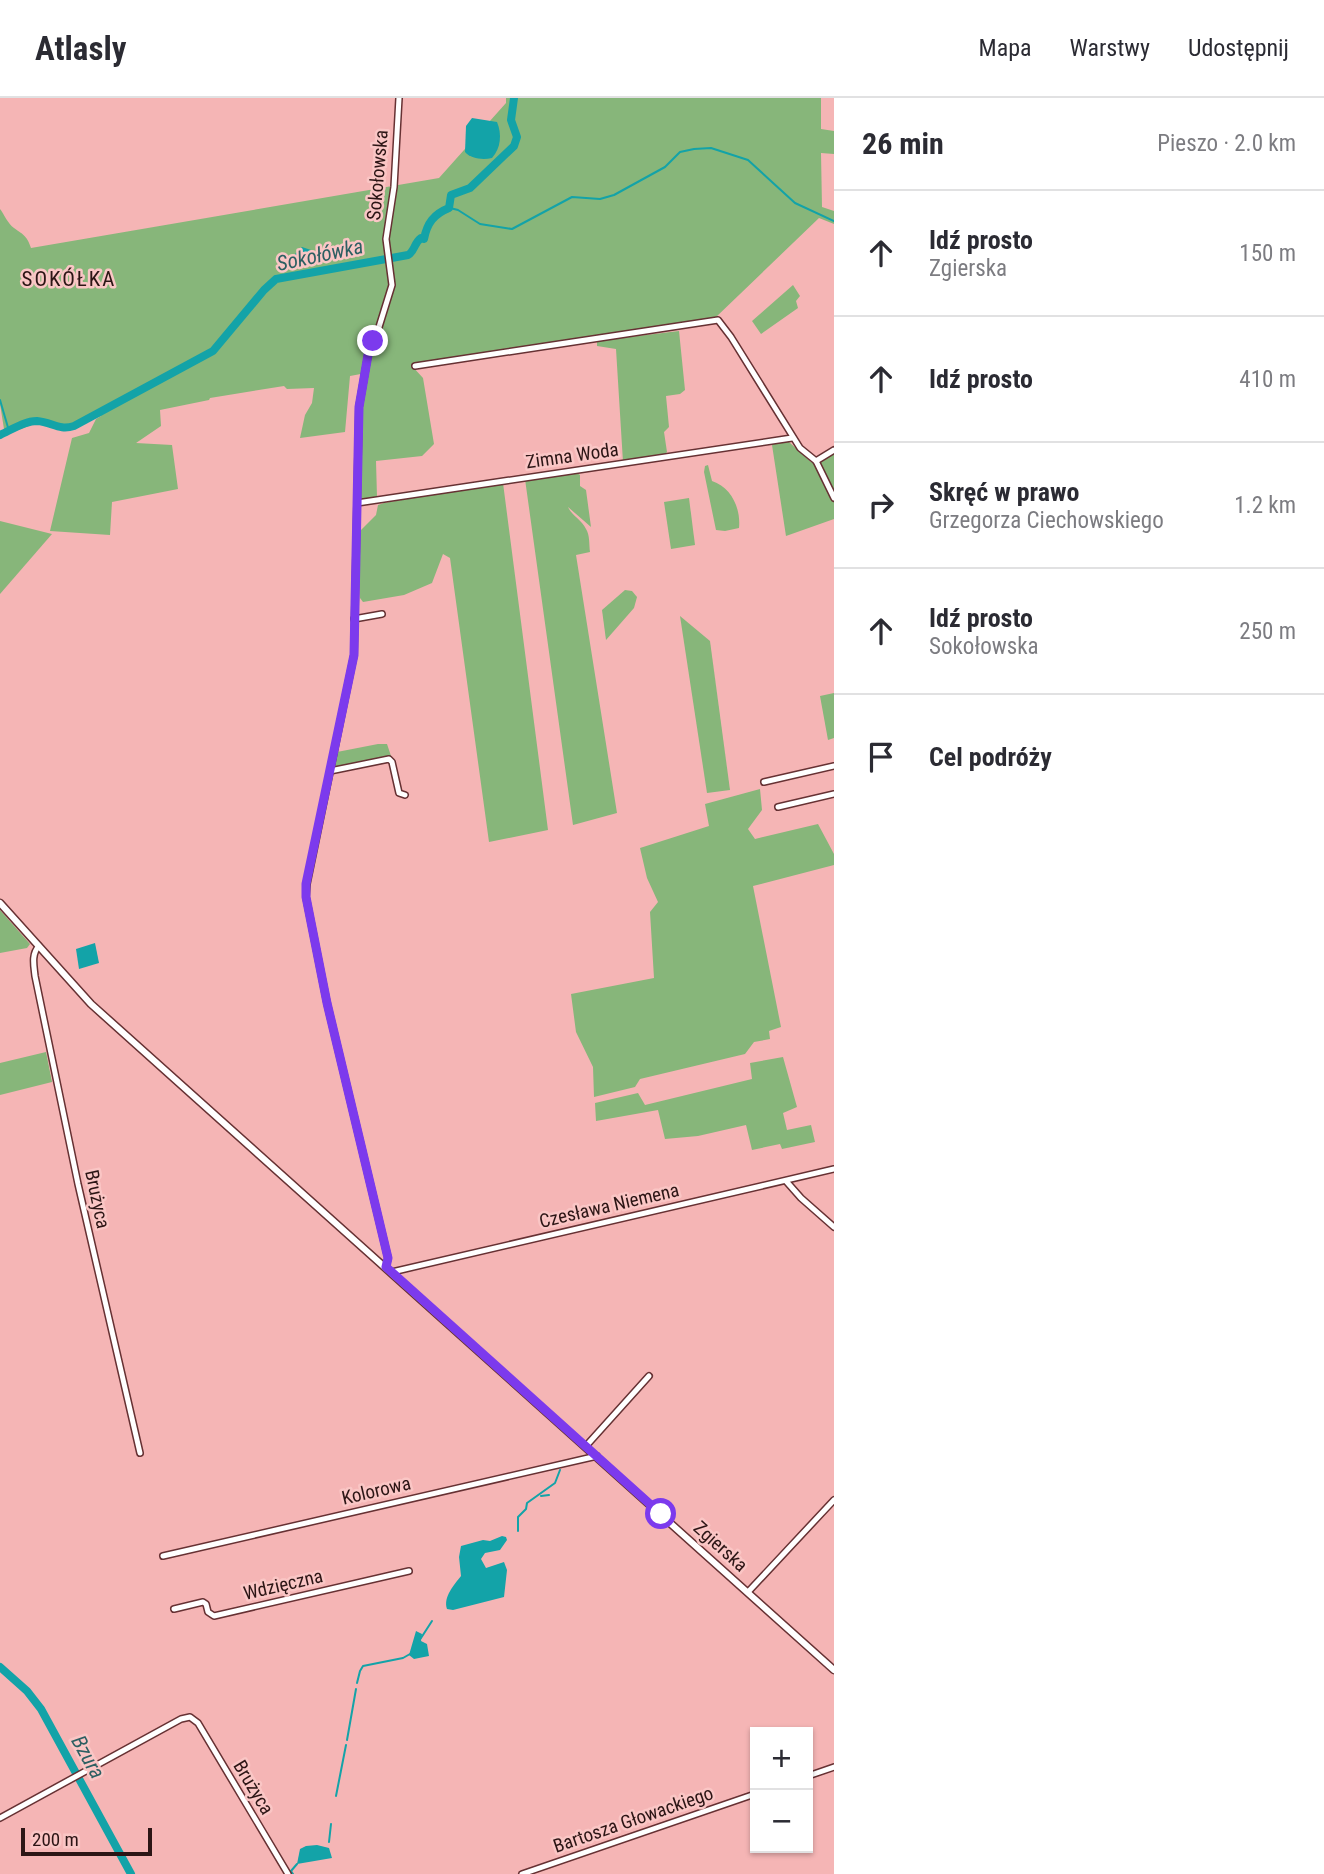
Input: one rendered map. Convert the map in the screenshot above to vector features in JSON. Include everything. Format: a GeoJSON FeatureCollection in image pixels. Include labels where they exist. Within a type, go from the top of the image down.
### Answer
{"type":"FeatureCollection","features":[{"type":"Feature","properties":{"kind":"main road","name":"Zgierska"},"geometry":{"type":"LineString","coordinates":[[0,903],[36,948],[90,1004],[834,1670]]}},
{"type":"Feature","properties":{"kind":"street","name":"Sokołowska"},"geometry":{"type":"LineString","coordinates":[[357,503],[359,407],[368,355],[391,285],[387,234],[394,187],[399,98]]}},
{"type":"Feature","properties":{"kind":"street"},"geometry":{"type":"LineString","coordinates":[[415,366],[718,320],[793,438],[816,461],[834,498]]}},
{"type":"Feature","properties":{"kind":"street","name":"Zimna Woda"},"geometry":{"type":"LineString","coordinates":[[357,503],[793,438]]}},
{"type":"Feature","properties":{"kind":"street"},"geometry":{"type":"LineString","coordinates":[[816,461],[834,450]]}},
{"type":"Feature","properties":{"kind":"street"},"geometry":{"type":"LineString","coordinates":[[357,503],[352,666],[306,884],[306,897],[327,1003],[389,1270]]}},
{"type":"Feature","properties":{"kind":"street"},"geometry":{"type":"LineString","coordinates":[[354,618],[382,614]]}},
{"type":"Feature","properties":{"kind":"street"},"geometry":{"type":"LineString","coordinates":[[330,771],[389,759],[399,793],[405,795]]}},
{"type":"Feature","properties":{"kind":"street"},"geometry":{"type":"LineString","coordinates":[[764,782],[834,766]]}},
{"type":"Feature","properties":{"kind":"street"},"geometry":{"type":"LineString","coordinates":[[778,807],[834,794]]}},
{"type":"Feature","properties":{"kind":"street","name":"Brużyca"},"geometry":{"type":"LineString","coordinates":[[36,948],[35,976],[78,1184],[140,1453]]}},
{"type":"Feature","properties":{"kind":"street","name":"Czesława Niemena"},"geometry":{"type":"LineString","coordinates":[[389,1270],[834,1169]]}},
{"type":"Feature","properties":{"kind":"street"},"geometry":{"type":"LineString","coordinates":[[786,1181],[834,1227]]}},
{"type":"Feature","properties":{"kind":"street"},"geometry":{"type":"LineString","coordinates":[[586,1446],[649,1376]]}},
{"type":"Feature","properties":{"kind":"street","name":"Kolorowa"},"geometry":{"type":"LineString","coordinates":[[163,1556],[597,1456]]}},
{"type":"Feature","properties":{"kind":"street"},"geometry":{"type":"LineString","coordinates":[[748,1592],[834,1500]]}},
{"type":"Feature","properties":{"kind":"street","name":"Wdzięczna"},"geometry":{"type":"LineString","coordinates":[[174,1609],[203,1602],[208,1612],[214,1616],[409,1571]]}},
{"type":"Feature","properties":{"kind":"street","name":"Brużyca"},"geometry":{"type":"LineString","coordinates":[[0,1818],[181,1719],[192,1718],[288,1874]]}},
{"type":"Feature","properties":{"kind":"street"},"geometry":{"type":"LineString","coordinates":[[813,1774],[834,1767]]}},
{"type":"Feature","properties":{"kind":"street","name":"Bartosza Głowackiego"},"geometry":{"type":"LineString","coordinates":[[522,1874],[750,1796]]}},
{"type":"Feature","properties":{"kind":"green space"},"geometry":{"type":"Polygon","coordinates":[[[506,98],[821,98],[821,129],[834,131],[834,154],[821,153],[822,207],[834,211],[834,224],[819,218],[715,318],[412,366],[423,378],[434,444],[422,456],[376,461],[377,497],[360,501],[363,390],[366,373],[350,376],[345,432],[300,438],[305,415],[312,403],[314,388],[287,389],[284,386],[210,398],[160,410],[161,426],[136,443],[172,445],[178,489],[112,502],[110,535],[50,531],[72,438],[89,433],[96,419],[101,416],[56,429],[37,423],[10,433],[4,429],[0,404],[0,209],[10,224],[23,234],[31,248],[439,178],[506,103],[506,98]]]}},
{"type":"Feature","properties":{"kind":"green space"},"geometry":{"type":"Polygon","coordinates":[[[793,285],[800,296],[796,301],[798,308],[761,334],[752,321],[793,285]]]}},
{"type":"Feature","properties":{"kind":"green space"},"geometry":{"type":"Polygon","coordinates":[[[679,331],[685,390],[680,394],[666,396],[669,427],[664,432],[667,452],[663,456],[623,462],[616,349],[597,346],[597,341],[679,331]]]}},
{"type":"Feature","properties":{"kind":"green space"},"geometry":{"type":"Polygon","coordinates":[[[789,442],[811,462],[819,463],[834,452],[834,519],[786,536],[772,445],[789,442]]]}},
{"type":"Feature","properties":{"kind":"green space"},"geometry":{"type":"Polygon","coordinates":[[[708,465],[712,481],[725,488],[733,499],[739,528],[716,530],[704,472],[705,466],[708,465]]]}},
{"type":"Feature","properties":{"kind":"green space"},"geometry":{"type":"Polygon","coordinates":[[[577,473],[580,475],[580,486],[586,490],[591,527],[568,507],[584,526],[589,537],[590,552],[576,555],[617,813],[573,825],[525,479],[577,473]]]}},
{"type":"Feature","properties":{"kind":"green space"},"geometry":{"type":"Polygon","coordinates":[[[503,483],[548,830],[489,842],[450,558],[443,554],[432,583],[404,595],[363,602],[360,598],[358,533],[376,515],[378,505],[503,483]]]}},
{"type":"Feature","properties":{"kind":"green space"},"geometry":{"type":"Polygon","coordinates":[[[689,498],[695,545],[671,549],[664,502],[689,498]]]}},
{"type":"Feature","properties":{"kind":"green space"},"geometry":{"type":"Polygon","coordinates":[[[0,521],[52,534],[0,594],[0,521]]]}},
{"type":"Feature","properties":{"kind":"green space"},"geometry":{"type":"Polygon","coordinates":[[[625,590],[632,591],[637,597],[634,608],[606,640],[602,610],[625,590]]]}},
{"type":"Feature","properties":{"kind":"green space"},"geometry":{"type":"Polygon","coordinates":[[[680,616],[710,641],[730,790],[707,793],[680,616]]]}},
{"type":"Feature","properties":{"kind":"green space"},"geometry":{"type":"Polygon","coordinates":[[[834,693],[834,738],[828,740],[820,696],[834,693]]]}},
{"type":"Feature","properties":{"kind":"green space"},"geometry":{"type":"Polygon","coordinates":[[[387,744],[391,756],[334,768],[337,752],[387,744]]]}},
{"type":"Feature","properties":{"kind":"green space"},"geometry":{"type":"Polygon","coordinates":[[[760,789],[762,810],[748,829],[755,839],[818,824],[834,854],[834,865],[753,886],[781,1027],[769,1031],[770,1039],[754,1042],[745,1054],[640,1079],[635,1087],[594,1097],[593,1067],[576,1032],[571,994],[654,978],[650,912],[658,902],[647,878],[640,848],[709,826],[705,804],[760,789]]]}},
{"type":"Feature","properties":{"kind":"green space"},"geometry":{"type":"Polygon","coordinates":[[[0,910],[30,944],[27,948],[0,953],[0,910]]]}},
{"type":"Feature","properties":{"kind":"green space"},"geometry":{"type":"Polygon","coordinates":[[[46,1052],[52,1082],[0,1095],[0,1063],[46,1052]]]}},
{"type":"Feature","properties":{"kind":"green space"},"geometry":{"type":"Polygon","coordinates":[[[783,1057],[797,1107],[783,1113],[787,1130],[811,1125],[815,1142],[782,1149],[780,1144],[752,1150],[746,1125],[698,1136],[665,1139],[658,1110],[596,1121],[595,1103],[638,1093],[645,1105],[752,1079],[750,1063],[783,1057]]]}},
{"type":"Feature","properties":{"kind":"water"},"geometry":{"type":"Polygon","coordinates":[[[472,118],[497,122],[500,141],[492,158],[477,158],[465,152],[466,126],[472,118]]]}},
{"type":"Feature","properties":{"kind":"water"},"geometry":{"type":"Polygon","coordinates":[[[302,247],[311,250],[313,259],[310,265],[298,268],[295,254],[302,247]]]}},
{"type":"Feature","properties":{"kind":"water"},"geometry":{"type":"Polygon","coordinates":[[[95,943],[99,963],[79,969],[76,949],[95,943]]]}},
{"type":"Feature","properties":{"kind":"water"},"geometry":{"type":"Polygon","coordinates":[[[502,1536],[507,1540],[500,1550],[485,1553],[481,1559],[486,1568],[504,1562],[507,1570],[504,1597],[453,1610],[447,1609],[448,1596],[461,1576],[461,1546],[502,1536]]]}},
{"type":"Feature","properties":{"kind":"water"},"geometry":{"type":"Polygon","coordinates":[[[416,1631],[422,1634],[421,1641],[427,1644],[429,1656],[414,1659],[409,1655],[416,1631]]]}},
{"type":"Feature","properties":{"kind":"water"},"geometry":{"type":"Polygon","coordinates":[[[317,1845],[329,1848],[332,1858],[297,1864],[300,1849],[317,1845]]]}},
{"type":"Feature","properties":{"kind":"waterway","name":"Sokołówka"},"geometry":{"type":"LineString","coordinates":[[0,435],[32,421],[60,427],[74,426],[213,351],[276,279],[408,255],[419,240],[424,239],[432,220],[449,208],[451,195],[470,188],[514,146],[517,137],[511,120],[514,98]]}},
{"type":"Feature","properties":{"kind":"waterway","name":"Zimna Woda"},"geometry":{"type":"LineString","coordinates":[[450,208],[480,224],[512,229],[572,197],[600,199],[614,195],[665,167],[680,152],[711,148],[748,160],[795,203],[834,221]]}},
{"type":"Feature","properties":{"kind":"waterway"},"geometry":{"type":"LineString","coordinates":[[0,400],[9,431]]}},
{"type":"Feature","properties":{"kind":"waterway"},"geometry":{"type":"LineString","coordinates":[[518,1531],[518,1517],[526,1509],[527,1503],[555,1483],[560,1470]]}},
{"type":"Feature","properties":{"kind":"waterway"},"geometry":{"type":"LineString","coordinates":[[541,1496],[549,1495]]}},
{"type":"Feature","properties":{"kind":"waterway"},"geometry":{"type":"LineString","coordinates":[[421,1638],[432,1621]]}},
{"type":"Feature","properties":{"kind":"waterway"},"geometry":{"type":"LineString","coordinates":[[357,1683],[363,1666],[403,1658],[410,1654]]}},
{"type":"Feature","properties":{"kind":"waterway","name":"Bzura"},"geometry":{"type":"LineString","coordinates":[[0,1667],[27,1691],[41,1709],[131,1874]]}},
{"type":"Feature","properties":{"kind":"waterway"},"geometry":{"type":"LineString","coordinates":[[347,1740],[356,1689]]}},
{"type":"Feature","properties":{"kind":"waterway"},"geometry":{"type":"LineString","coordinates":[[336,1796],[346,1745]]}},
{"type":"Feature","properties":{"kind":"waterway"},"geometry":{"type":"LineString","coordinates":[[329,1842],[331,1824]]}},
{"type":"Feature","properties":{"kind":"waterway"},"geometry":{"type":"LineString","coordinates":[[293,1874],[291,1871],[297,1864]]}},
{"type":"Feature","properties":{"kind":"district","name":"SOKÓŁKA"},"geometry":{"type":"Point","coordinates":[69,279]}},
{"type":"Feature","properties":{"kind":"route"},"geometry":{"type":"LineString","coordinates":[[373,341],[364,372],[359,407],[354,655],[306,884],[306,897],[327,1003],[388,1258],[386,1267],[661,1514]]}}]}
